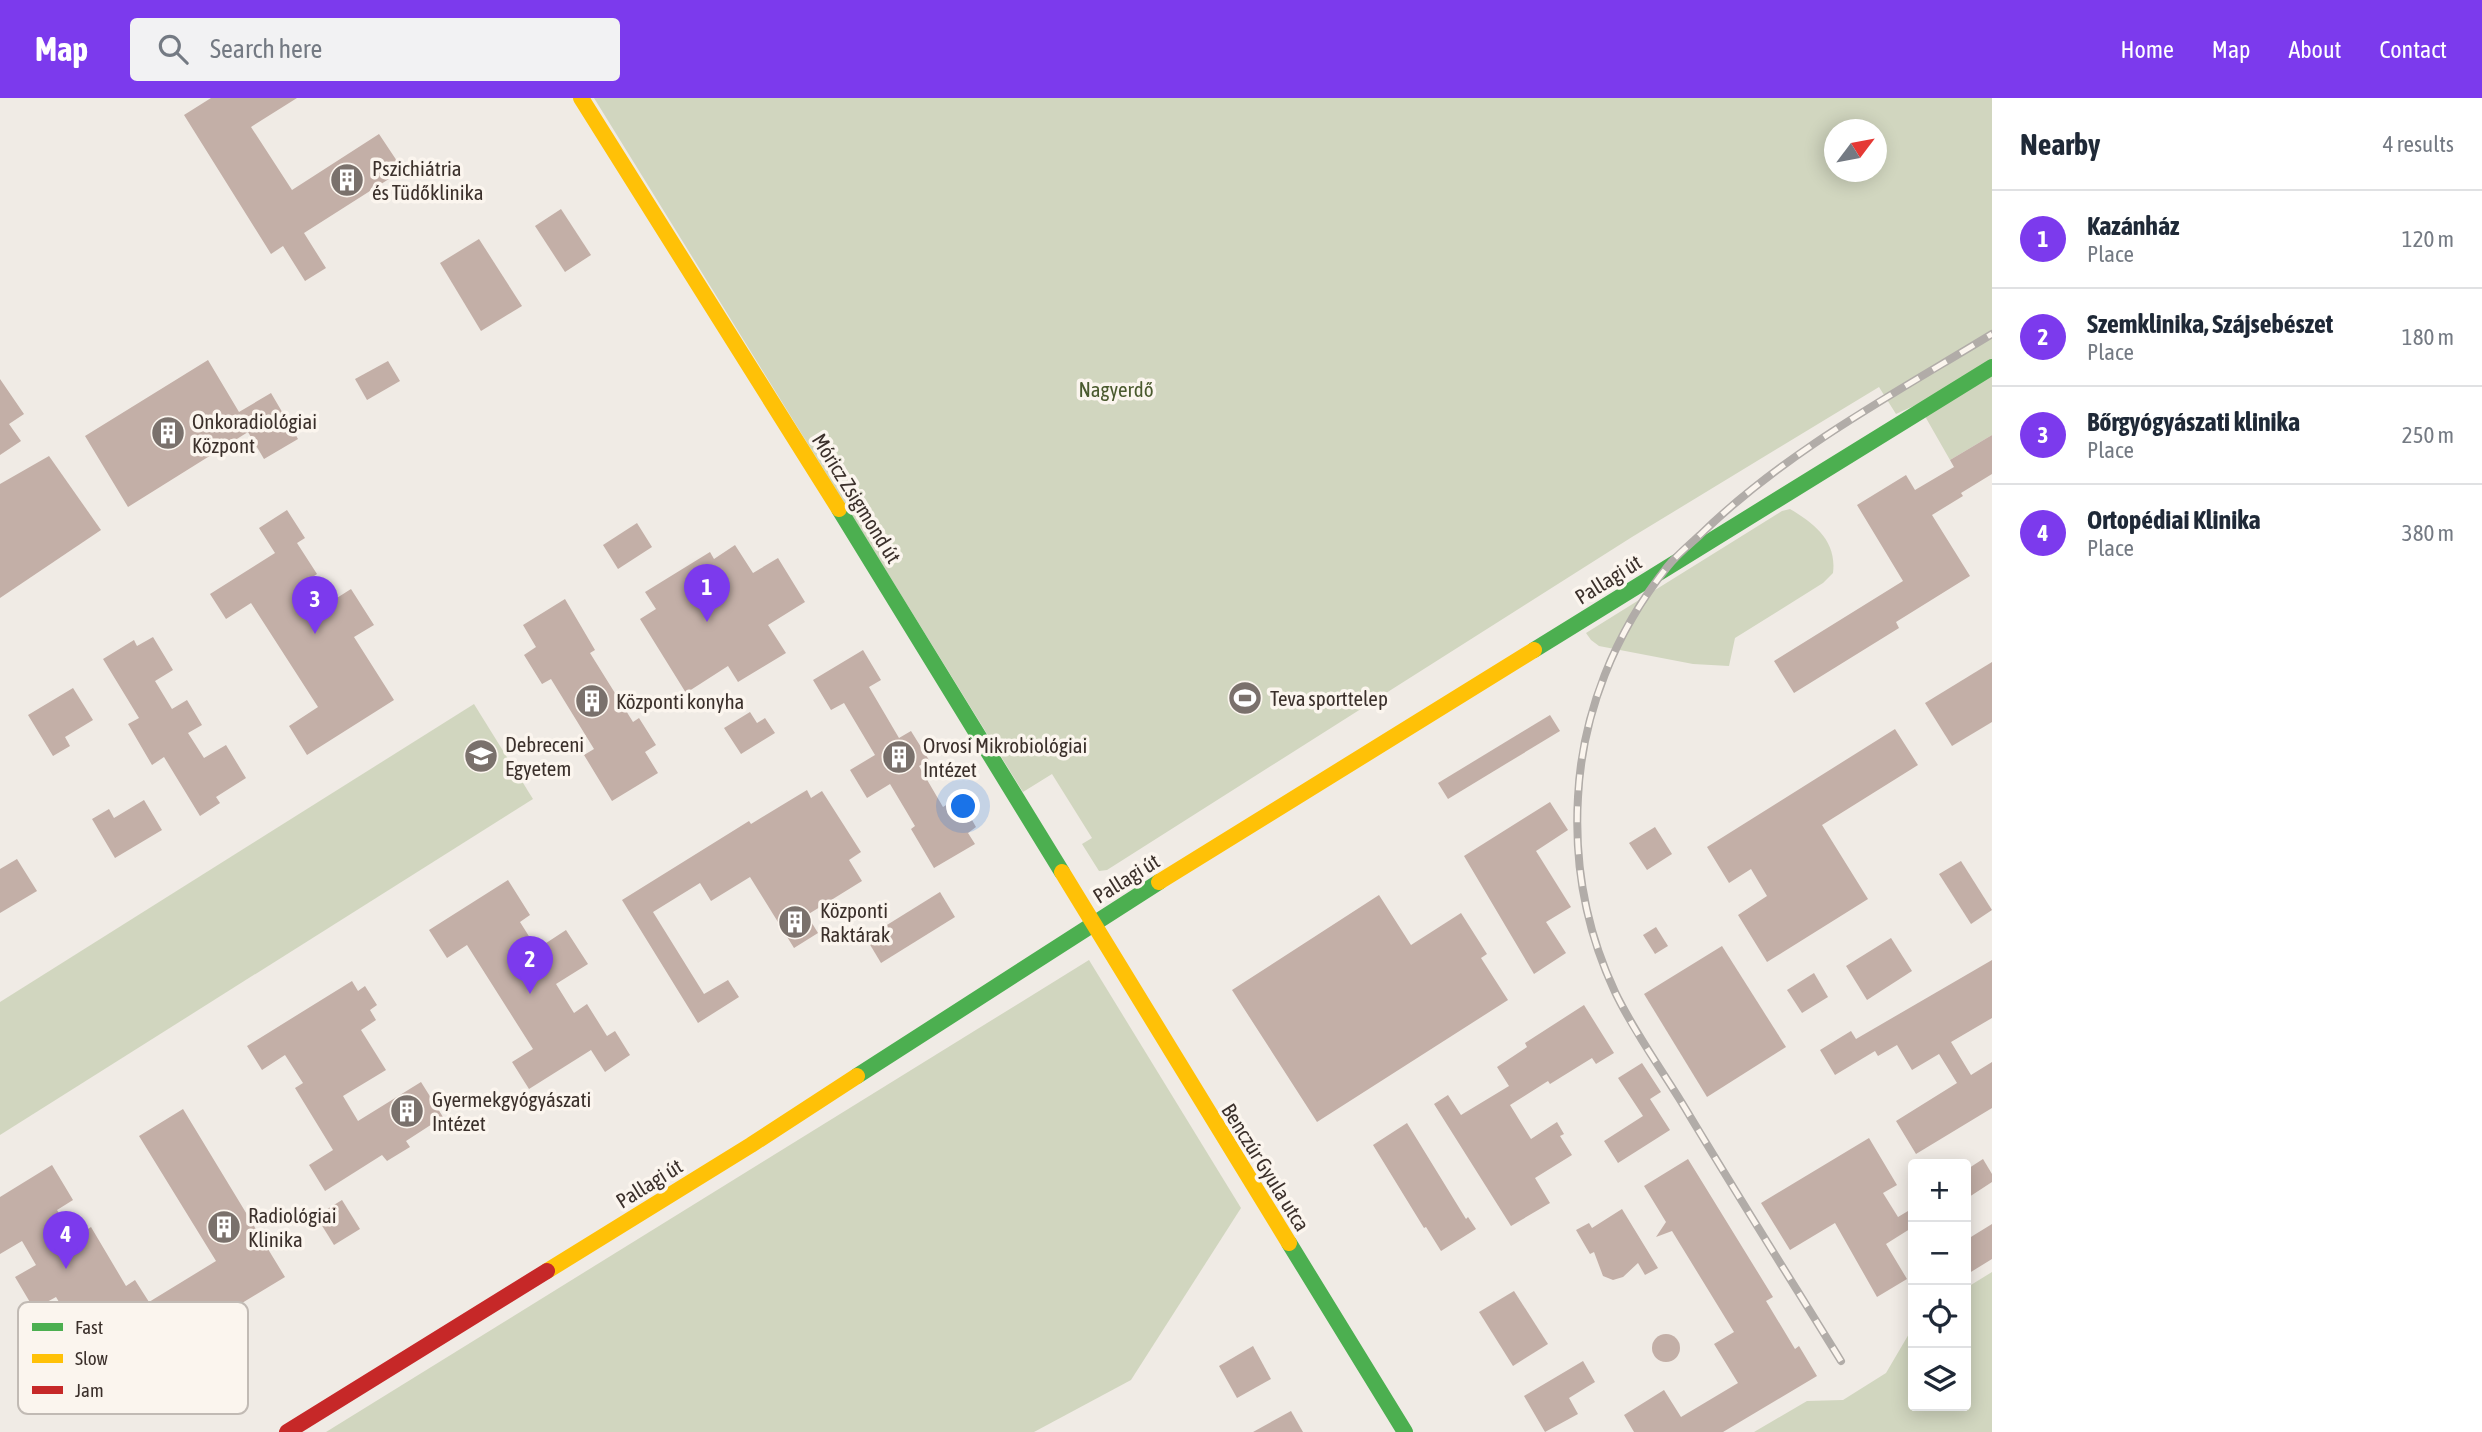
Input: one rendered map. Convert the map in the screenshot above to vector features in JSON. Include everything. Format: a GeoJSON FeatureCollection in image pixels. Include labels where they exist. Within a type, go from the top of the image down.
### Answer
{"type":"FeatureCollection","features":[{"type":"Feature","properties":{"kind":"street","name":"Móricz Zsigmond út"},"geometry":{"type":"LineString","coordinates":[[581,98],[857,537],[1093,923]]}},
{"type":"Feature","properties":{"kind":"street","name":"Pallagi út"},"geometry":{"type":"LineString","coordinates":[[287,1432],[751,1145],[1093,923],[1992,367]]}},
{"type":"Feature","properties":{"kind":"street","name":"Benczúr Gyula utca"},"geometry":{"type":"LineString","coordinates":[[1093,923],[1405,1432]]}},
{"type":"Feature","properties":{"kind":"green space","name":"Nagyerdő"},"geometry":{"type":"Polygon","coordinates":[[[594,98],[1992,98],[1992,435],[1950,460],[1918,404],[1896,414],[1879,387],[1632,537],[1107,870],[1099,871],[1082,844],[1092,838],[1052,774],[1023,792],[594,98]]]}},
{"type":"Feature","properties":{"kind":"green space"},"geometry":{"type":"Polygon","coordinates":[[[1790,509],[1816,527],[1828,543],[1833,573],[1823,583],[1735,638],[1729,666],[1693,664],[1599,646],[1586,633],[1782,511],[1790,509]]]}},
{"type":"Feature","properties":{"kind":"green space"},"geometry":{"type":"Polygon","coordinates":[[[474,704],[533,799],[0,1135],[0,1002],[474,704]]]}},
{"type":"Feature","properties":{"kind":"green space"},"geometry":{"type":"Polygon","coordinates":[[[1089,960],[1241,1208],[1131,1380],[1034,1432],[326,1432],[1089,960]]]}},
{"type":"Feature","properties":{"kind":"green space"},"geometry":{"type":"Polygon","coordinates":[[[1992,1272],[1992,1432],[1754,1432],[1807,1401],[1843,1400],[1886,1373],[1908,1336],[1908,1411],[1971,1411],[1971,1285],[1992,1272]]]}},
{"type":"Feature","properties":{"kind":"building","name":"Pszichiátria és Tüdőklinika"},"geometry":{"type":"Polygon","coordinates":[[[211,98],[297,98],[251,127],[292,190],[379,134],[403,170],[304,233],[326,268],[305,281],[283,246],[271,254],[184,115],[211,98]]]}},
{"type":"Feature","properties":{"kind":"building"},"geometry":{"type":"Polygon","coordinates":[[[561,209],[591,255],[565,272],[535,226],[561,209]]]}},
{"type":"Feature","properties":{"kind":"building"},"geometry":{"type":"Polygon","coordinates":[[[479,239],[522,306],[481,331],[440,263],[479,239]]]}},
{"type":"Feature","properties":{"kind":"building","name":"Onkoradiológiai Központ"},"geometry":{"type":"Polygon","coordinates":[[[208,360],[239,412],[271,393],[298,439],[264,459],[248,432],[128,507],[85,436],[208,360]]]}},
{"type":"Feature","properties":{"kind":"building"},"geometry":{"type":"Polygon","coordinates":[[[388,361],[400,381],[367,400],[355,379],[388,361]]]}},
{"type":"Feature","properties":{"kind":"building"},"geometry":{"type":"Polygon","coordinates":[[[0,379],[24,414],[9,424],[21,441],[0,455],[0,379]]]}},
{"type":"Feature","properties":{"kind":"building"},"geometry":{"type":"Polygon","coordinates":[[[1992,435],[1992,474],[1932,515],[1970,576],[1896,622],[1899,628],[1794,693],[1774,661],[1903,581],[1857,505],[1906,475],[1915,490],[1954,467],[1950,460],[1992,435]]]}},
{"type":"Feature","properties":{"kind":"building"},"geometry":{"type":"Polygon","coordinates":[[[49,456],[101,530],[0,598],[0,484],[49,456]]]}},
{"type":"Feature","properties":{"kind":"building"},"geometry":{"type":"Polygon","coordinates":[[[287,510],[305,538],[297,543],[317,574],[305,582],[321,608],[351,589],[374,625],[354,637],[394,700],[307,755],[289,726],[318,707],[251,603],[226,619],[210,594],[275,553],[259,528],[287,510]]]}},
{"type":"Feature","properties":{"kind":"building"},"geometry":{"type":"Polygon","coordinates":[[[637,523],[652,547],[618,569],[603,545],[637,523]]]}},
{"type":"Feature","properties":{"kind":"building"},"geometry":{"type":"Polygon","coordinates":[[[735,545],[753,573],[778,558],[805,602],[768,625],[786,653],[738,682],[728,666],[686,693],[640,619],[656,609],[645,592],[710,552],[714,559],[735,545]]]}},
{"type":"Feature","properties":{"kind":"building","name":"Központi konyha"},"geometry":{"type":"Polygon","coordinates":[[[565,599],[595,650],[590,653],[633,722],[639,718],[656,745],[645,752],[658,773],[612,801],[584,755],[594,749],[551,679],[542,684],[524,655],[536,647],[523,625],[565,599]]]}},
{"type":"Feature","properties":{"kind":"building"},"geometry":{"type":"Polygon","coordinates":[[[153,637],[173,670],[155,681],[172,709],[187,700],[202,725],[188,733],[204,758],[226,745],[246,778],[216,797],[220,803],[200,816],[164,757],[152,765],[128,724],[139,718],[103,659],[134,640],[137,646],[153,637]]]}},
{"type":"Feature","properties":{"kind":"building","name":"Orvosi Mikrobiológiai Intézet"},"geometry":{"type":"Polygon","coordinates":[[[863,650],[881,680],[869,687],[899,738],[911,731],[929,760],[919,766],[943,807],[951,802],[956,810],[964,806],[976,827],[968,833],[975,844],[934,868],[911,829],[915,826],[890,784],[867,798],[850,770],[875,755],[844,703],[831,710],[813,680],[863,650]]]}},
{"type":"Feature","properties":{"kind":"building"},"geometry":{"type":"Polygon","coordinates":[[[1992,662],[1992,722],[1952,746],[1925,703],[1992,662]]]}},
{"type":"Feature","properties":{"kind":"building"},"geometry":{"type":"Polygon","coordinates":[[[73,688],[93,720],[65,737],[70,746],[53,756],[28,715],[73,688]]]}},
{"type":"Feature","properties":{"kind":"building"},"geometry":{"type":"Polygon","coordinates":[[[750,712],[757,723],[765,718],[775,733],[741,754],[724,728],[750,712]]]}},
{"type":"Feature","properties":{"kind":"building"},"geometry":{"type":"Polygon","coordinates":[[[1550,715],[1560,731],[1448,799],[1438,783],[1550,715]]]}},
{"type":"Feature","properties":{"kind":"building"},"geometry":{"type":"Polygon","coordinates":[[[1895,729],[1918,765],[1822,825],[1868,899],[1767,962],[1738,915],[1767,896],[1751,869],[1729,883],[1707,847],[1895,729]]]}},
{"type":"Feature","properties":{"kind":"building"},"geometry":{"type":"Polygon","coordinates":[[[807,790],[811,798],[822,791],[861,852],[849,860],[862,881],[807,915],[818,933],[794,948],[750,877],[711,901],[700,883],[653,912],[704,994],[728,980],[739,997],[698,1023],[622,900],[749,821],[751,824],[807,790]]]}},
{"type":"Feature","properties":{"kind":"building"},"geometry":{"type":"Polygon","coordinates":[[[144,800],[162,830],[115,858],[92,819],[109,809],[114,818],[144,800]]]}},
{"type":"Feature","properties":{"kind":"building"},"geometry":{"type":"Polygon","coordinates":[[[1550,802],[1568,830],[1536,851],[1571,907],[1546,922],[1566,953],[1534,974],[1464,856],[1550,802]]]}},
{"type":"Feature","properties":{"kind":"building"},"geometry":{"type":"Polygon","coordinates":[[[1655,827],[1672,854],[1647,870],[1629,843],[1655,827]]]}},
{"type":"Feature","properties":{"kind":"building"},"geometry":{"type":"Polygon","coordinates":[[[17,859],[37,891],[0,913],[0,869],[17,859]]]}},
{"type":"Feature","properties":{"kind":"building"},"geometry":{"type":"Polygon","coordinates":[[[1961,861],[1992,910],[1971,924],[1939,874],[1961,861]]]}},
{"type":"Feature","properties":{"kind":"building"},"geometry":{"type":"Polygon","coordinates":[[[508,880],[530,915],[520,922],[537,949],[566,930],[588,964],[556,984],[574,1013],[587,1004],[607,1036],[615,1031],[630,1055],[605,1072],[591,1050],[529,1089],[512,1062],[533,1049],[467,945],[447,958],[429,930],[508,880]]]}},
{"type":"Feature","properties":{"kind":"building"},"geometry":{"type":"Polygon","coordinates":[[[940,892],[955,917],[881,963],[866,938],[940,892]]]}},
{"type":"Feature","properties":{"kind":"building"},"geometry":{"type":"Polygon","coordinates":[[[1379,895],[1411,945],[1461,913],[1487,954],[1481,958],[1508,1000],[1317,1122],[1232,990],[1379,895]]]}},
{"type":"Feature","properties":{"kind":"building"},"geometry":{"type":"Polygon","coordinates":[[[1656,927],[1668,946],[1655,954],[1643,935],[1656,927]]]}},
{"type":"Feature","properties":{"kind":"building"},"geometry":{"type":"Polygon","coordinates":[[[1891,938],[1912,971],[1867,1000],[1846,966],[1891,938]]]}},
{"type":"Feature","properties":{"kind":"building"},"geometry":{"type":"Polygon","coordinates":[[[1722,946],[1786,1047],[1707,1097],[1644,994],[1722,946]]]}},
{"type":"Feature","properties":{"kind":"building"},"geometry":{"type":"Polygon","coordinates":[[[1992,960],[1992,1018],[1951,1042],[1971,1075],[1992,1062],[1992,1108],[1916,1154],[1896,1121],[1957,1083],[1939,1054],[1912,1070],[1897,1045],[1878,1056],[1875,1051],[1835,1075],[1820,1050],[1851,1031],[1856,1039],[1992,960]]]}},
{"type":"Feature","properties":{"kind":"building"},"geometry":{"type":"Polygon","coordinates":[[[1814,973],[1828,997],[1802,1013],[1787,990],[1814,973]]]}},
{"type":"Feature","properties":{"kind":"building","name":"Gyermekgyógyászati Intézet"},"geometry":{"type":"Polygon","coordinates":[[[352,981],[358,991],[365,986],[377,1005],[370,1010],[376,1020],[361,1030],[386,1070],[343,1096],[358,1121],[421,1082],[443,1117],[406,1141],[410,1147],[387,1161],[382,1155],[325,1191],[309,1165],[333,1150],[295,1088],[303,1083],[285,1055],[262,1070],[247,1046],[352,981]]]}},
{"type":"Feature","properties":{"kind":"building"},"geometry":{"type":"Polygon","coordinates":[[[1584,1005],[1614,1053],[1596,1064],[1592,1058],[1510,1105],[1531,1139],[1557,1122],[1564,1134],[1560,1136],[1572,1155],[1535,1178],[1550,1203],[1511,1226],[1434,1104],[1448,1095],[1461,1115],[1509,1086],[1497,1067],[1527,1047],[1525,1043],[1584,1005]]]}},
{"type":"Feature","properties":{"kind":"building"},"geometry":{"type":"Polygon","coordinates":[[[1642,1063],[1661,1092],[1650,1099],[1670,1130],[1618,1163],[1604,1141],[1643,1116],[1618,1078],[1642,1063]]]}},
{"type":"Feature","properties":{"kind":"building"},"geometry":{"type":"Polygon","coordinates":[[[183,1109],[285,1277],[244,1302],[149,1302],[216,1261],[139,1136],[183,1109]]]}},
{"type":"Feature","properties":{"kind":"building"},"geometry":{"type":"Polygon","coordinates":[[[1407,1123],[1466,1219],[1468,1217],[1476,1229],[1441,1251],[1373,1145],[1407,1123]]]}},
{"type":"Feature","properties":{"kind":"building"},"geometry":{"type":"Polygon","coordinates":[[[1869,1138],[1897,1185],[1883,1193],[1898,1217],[1908,1211],[1908,1230],[1886,1244],[1907,1279],[1877,1297],[1835,1223],[1790,1250],[1761,1203],[1869,1138]]]}},
{"type":"Feature","properties":{"kind":"building"},"geometry":{"type":"Polygon","coordinates":[[[1688,1159],[1773,1297],[1766,1301],[1795,1349],[1799,1346],[1817,1376],[1723,1432],[1634,1432],[1624,1415],[1664,1390],[1681,1417],[1738,1383],[1714,1344],[1734,1332],[1672,1231],[1656,1237],[1666,1222],[1644,1186],[1688,1159]]]}},
{"type":"Feature","properties":{"kind":"building"},"geometry":{"type":"Polygon","coordinates":[[[1983,1159],[1992,1174],[1992,1182],[1971,1196],[1971,1167],[1983,1159]]]}},
{"type":"Feature","properties":{"kind":"building"},"geometry":{"type":"Polygon","coordinates":[[[52,1165],[73,1200],[57,1210],[74,1238],[91,1227],[126,1286],[135,1280],[149,1302],[59,1302],[56,1297],[47,1302],[30,1302],[15,1277],[36,1265],[22,1241],[0,1254],[0,1197],[52,1165]]]}},
{"type":"Feature","properties":{"kind":"building"},"geometry":{"type":"Polygon","coordinates":[[[342,1200],[360,1229],[334,1245],[316,1216],[342,1200]]]}},
{"type":"Feature","properties":{"kind":"building"},"geometry":{"type":"Polygon","coordinates":[[[1622,1209],[1658,1268],[1645,1275],[1638,1263],[1623,1277],[1613,1280],[1603,1276],[1594,1252],[1590,1254],[1576,1230],[1589,1223],[1592,1228],[1622,1209]]]}},
{"type":"Feature","properties":{"kind":"building"},"geometry":{"type":"Polygon","coordinates":[[[1992,1224],[1992,1259],[1971,1272],[1971,1237],[1992,1224]]]}},
{"type":"Feature","properties":{"kind":"building"},"geometry":{"type":"Polygon","coordinates":[[[1514,1291],[1548,1344],[1513,1366],[1479,1312],[1514,1291]]]}},
{"type":"Feature","properties":{"kind":"building"},"geometry":{"type":"Polygon","coordinates":[[[1666,1334],[1676,1338],[1680,1348],[1676,1358],[1666,1362],[1656,1358],[1652,1348],[1656,1338],[1666,1334]]]}},
{"type":"Feature","properties":{"kind":"building"},"geometry":{"type":"Polygon","coordinates":[[[1253,1346],[1271,1379],[1237,1398],[1219,1366],[1253,1346]]]}},
{"type":"Feature","properties":{"kind":"building"},"geometry":{"type":"Polygon","coordinates":[[[1583,1361],[1595,1382],[1569,1398],[1578,1414],[1545,1432],[1524,1396],[1583,1361]]]}},
{"type":"Feature","properties":{"kind":"building"},"geometry":{"type":"Polygon","coordinates":[[[1291,1411],[1303,1432],[1253,1432],[1291,1411]]]}},
{"type":"Feature","properties":{"kind":"railway"},"geometry":{"type":"LineString","coordinates":[[1841,1361],[1639,1036],[1615,992],[1596,945],[1580,872],[1577,822],[1581,766],[1594,705],[1617,646],[1649,591],[1675,558],[1733,505],[1803,451],[1992,334]]}},
{"type":"Feature","properties":{"kind":"traffic: fast"},"geometry":{"type":"LineString","coordinates":[[1534,650],[1992,367]]}},
{"type":"Feature","properties":{"kind":"traffic: fast"},"geometry":{"type":"LineString","coordinates":[[839,509],[1062,872]]}},
{"type":"Feature","properties":{"kind":"traffic: fast"},"geometry":{"type":"LineString","coordinates":[[857,1076],[1159,882]]}},
{"type":"Feature","properties":{"kind":"traffic: fast"},"geometry":{"type":"LineString","coordinates":[[1289,1243],[1405,1432]]}},
{"type":"Feature","properties":{"kind":"traffic: slow"},"geometry":{"type":"LineString","coordinates":[[581,98],[839,509]]}},
{"type":"Feature","properties":{"kind":"traffic: slow"},"geometry":{"type":"LineString","coordinates":[[1159,882],[1534,650]]}},
{"type":"Feature","properties":{"kind":"traffic: slow"},"geometry":{"type":"LineString","coordinates":[[1062,872],[1289,1243]]}},
{"type":"Feature","properties":{"kind":"traffic: slow"},"geometry":{"type":"LineString","coordinates":[[547,1271],[857,1076]]}},
{"type":"Feature","properties":{"kind":"traffic: jam"},"geometry":{"type":"LineString","coordinates":[[287,1432],[547,1271]]}},
{"type":"Feature","properties":{"kind":"place","name":"Pszichiátria és Tüdőklinika"},"geometry":{"type":"Point","coordinates":[347,180]}},
{"type":"Feature","properties":{"kind":"place","name":"Onkoradiológiai Központ"},"geometry":{"type":"Point","coordinates":[168,433]}},
{"type":"Feature","properties":{"kind":"place","name":"Kazánház"},"geometry":{"type":"Point","coordinates":[707,622]}},
{"type":"Feature","properties":{"kind":"place","name":"Bőrgyógyászati klinika"},"geometry":{"type":"Point","coordinates":[315,634]}},
{"type":"Feature","properties":{"kind":"place","name":"Teva sporttelep"},"geometry":{"type":"Point","coordinates":[1245,698]}},
{"type":"Feature","properties":{"kind":"place","name":"Központi konyha"},"geometry":{"type":"Point","coordinates":[592,701]}},
{"type":"Feature","properties":{"kind":"place","name":"Debreceni Egyetem"},"geometry":{"type":"Point","coordinates":[481,756]}},
{"type":"Feature","properties":{"kind":"place","name":"Orvosi Mikrobiológiai Intézet"},"geometry":{"type":"Point","coordinates":[899,757]}},
{"type":"Feature","properties":{"kind":"place","name":"Központi Raktárak"},"geometry":{"type":"Point","coordinates":[795,922]}},
{"type":"Feature","properties":{"kind":"place","name":"Szemklinika, Szájsebészet"},"geometry":{"type":"Point","coordinates":[530,994]}},
{"type":"Feature","properties":{"kind":"place","name":"Gyermekgyógyászati Intézet"},"geometry":{"type":"Point","coordinates":[407,1111]}},
{"type":"Feature","properties":{"kind":"place","name":"Radiológiai Klinika"},"geometry":{"type":"Point","coordinates":[224,1227]}},
{"type":"Feature","properties":{"kind":"place","name":"Ortopédiai Klinika"},"geometry":{"type":"Point","coordinates":[66,1269]}}]}
